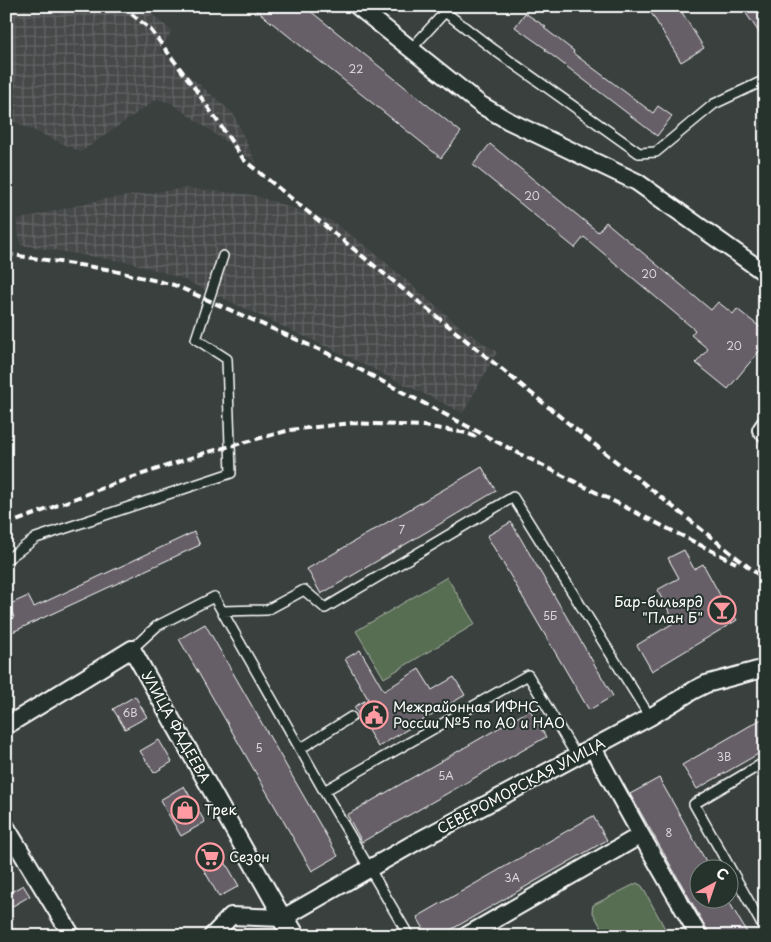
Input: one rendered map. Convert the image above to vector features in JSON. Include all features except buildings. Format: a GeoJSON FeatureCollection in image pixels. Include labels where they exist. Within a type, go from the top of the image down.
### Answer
{"type":"FeatureCollection","features":[{"type":"Feature","properties":{"kind":"street"},"geometry":{"type":"LineString","coordinates":[[357,6],[481,105],[510,121],[637,182],[765,273]]}},
{"type":"Feature","properties":{"kind":"street"},"geometry":{"type":"LineString","coordinates":[[765,424],[761,430],[765,433]]}},
{"type":"Feature","properties":{"kind":"street"},"geometry":{"type":"LineString","coordinates":[[6,726],[132,649]]}},
{"type":"Feature","properties":{"kind":"street","name":"УЛИЦА ФАДЕЕВА"},"geometry":{"type":"LineString","coordinates":[[132,649],[288,927]]}},
{"type":"Feature","properties":{"kind":"street","name":"СЕВЕРОМОРСКАЯ УЛИЦА"},"geometry":{"type":"LineString","coordinates":[[288,927],[370,868],[650,717],[706,684],[765,668]]}},
{"type":"Feature","properties":{"kind":"street"},"geometry":{"type":"LineString","coordinates":[[593,748],[699,936]]}},
{"type":"Feature","properties":{"kind":"street"},"geometry":{"type":"LineString","coordinates":[[6,826],[72,936]]}},
{"type":"Feature","properties":{"kind":"street"},"geometry":{"type":"LineString","coordinates":[[466,936],[641,835]]}},
{"type":"Feature","properties":{"kind":"street"},"geometry":{"type":"LineString","coordinates":[[212,936],[231,916],[288,927]]}},
{"type":"Feature","properties":{"kind":"lane"},"geometry":{"type":"LineString","coordinates":[[411,49],[445,12],[493,49],[639,153],[656,152],[714,104],[765,80]]}},
{"type":"Feature","properties":{"kind":"lane"},"geometry":{"type":"LineString","coordinates":[[6,560],[36,538],[231,473],[227,359],[196,339],[223,256]]}},
{"type":"Feature","properties":{"kind":"lane"},"geometry":{"type":"LineString","coordinates":[[222,611],[267,610],[304,590],[325,608],[513,497],[650,717]]}},
{"type":"Feature","properties":{"kind":"lane"},"geometry":{"type":"LineString","coordinates":[[132,649],[157,626],[214,597],[409,936]]}},
{"type":"Feature","properties":{"kind":"lane"},"geometry":{"type":"LineString","coordinates":[[324,791],[528,675],[576,757]]}},
{"type":"Feature","properties":{"kind":"lane"},"geometry":{"type":"LineString","coordinates":[[300,749],[351,717]]}},
{"type":"Feature","properties":{"kind":"lane"},"geometry":{"type":"LineString","coordinates":[[765,762],[694,804],[765,930]]}},
{"type":"Feature","properties":{"kind":"shaded area"},"geometry":{"type":"Polygon","coordinates":[[[6,6],[142,6],[172,31],[160,50],[233,113],[256,163],[171,103],[157,99],[81,152],[6,118],[6,6]]]}},
{"type":"Feature","properties":{"kind":"shaded area"},"geometry":{"type":"Polygon","coordinates":[[[187,188],[253,195],[330,220],[370,249],[463,329],[497,352],[463,413],[178,277],[132,263],[21,245],[16,220],[104,199],[187,188]]]}},
{"type":"Feature","properties":{"kind":"shaded area"},"geometry":{"type":"Polygon","coordinates":[[[6,910],[21,936],[6,936],[6,910]]]}},
{"type":"Feature","properties":{"kind":"green space"},"geometry":{"type":"Polygon","coordinates":[[[447,577],[475,624],[384,678],[356,631],[447,577]]]}},
{"type":"Feature","properties":{"kind":"green space"},"geometry":{"type":"Polygon","coordinates":[[[637,883],[642,886],[669,936],[606,936],[592,911],[593,905],[637,883]]]}},
{"type":"Feature","properties":{"kind":"railway"},"geometry":{"type":"LineString","coordinates":[[122,6],[150,29],[194,87],[244,160],[765,580]]}},
{"type":"Feature","properties":{"kind":"railway"},"geometry":{"type":"LineString","coordinates":[[6,254],[106,269],[174,285],[338,358],[522,455],[736,563]]}},
{"type":"Feature","properties":{"kind":"railway"},"geometry":{"type":"LineString","coordinates":[[6,525],[113,484],[205,453],[290,430],[352,423],[424,426],[466,433],[476,437]]}},
{"type":"Feature","properties":{"kind":"place","name":"Бар-бильярд \"План Б\""},"geometry":{"type":"Point","coordinates":[722,610]}},
{"type":"Feature","properties":{"kind":"place","name":"Межрайонная ИФНС России №5 по АО и НАО"},"geometry":{"type":"Point","coordinates":[374,715]}},
{"type":"Feature","properties":{"kind":"place","name":"Трек"},"geometry":{"type":"Point","coordinates":[185,810]}},
{"type":"Feature","properties":{"kind":"place","name":"Сезон"},"geometry":{"type":"Point","coordinates":[210,857]}}]}
